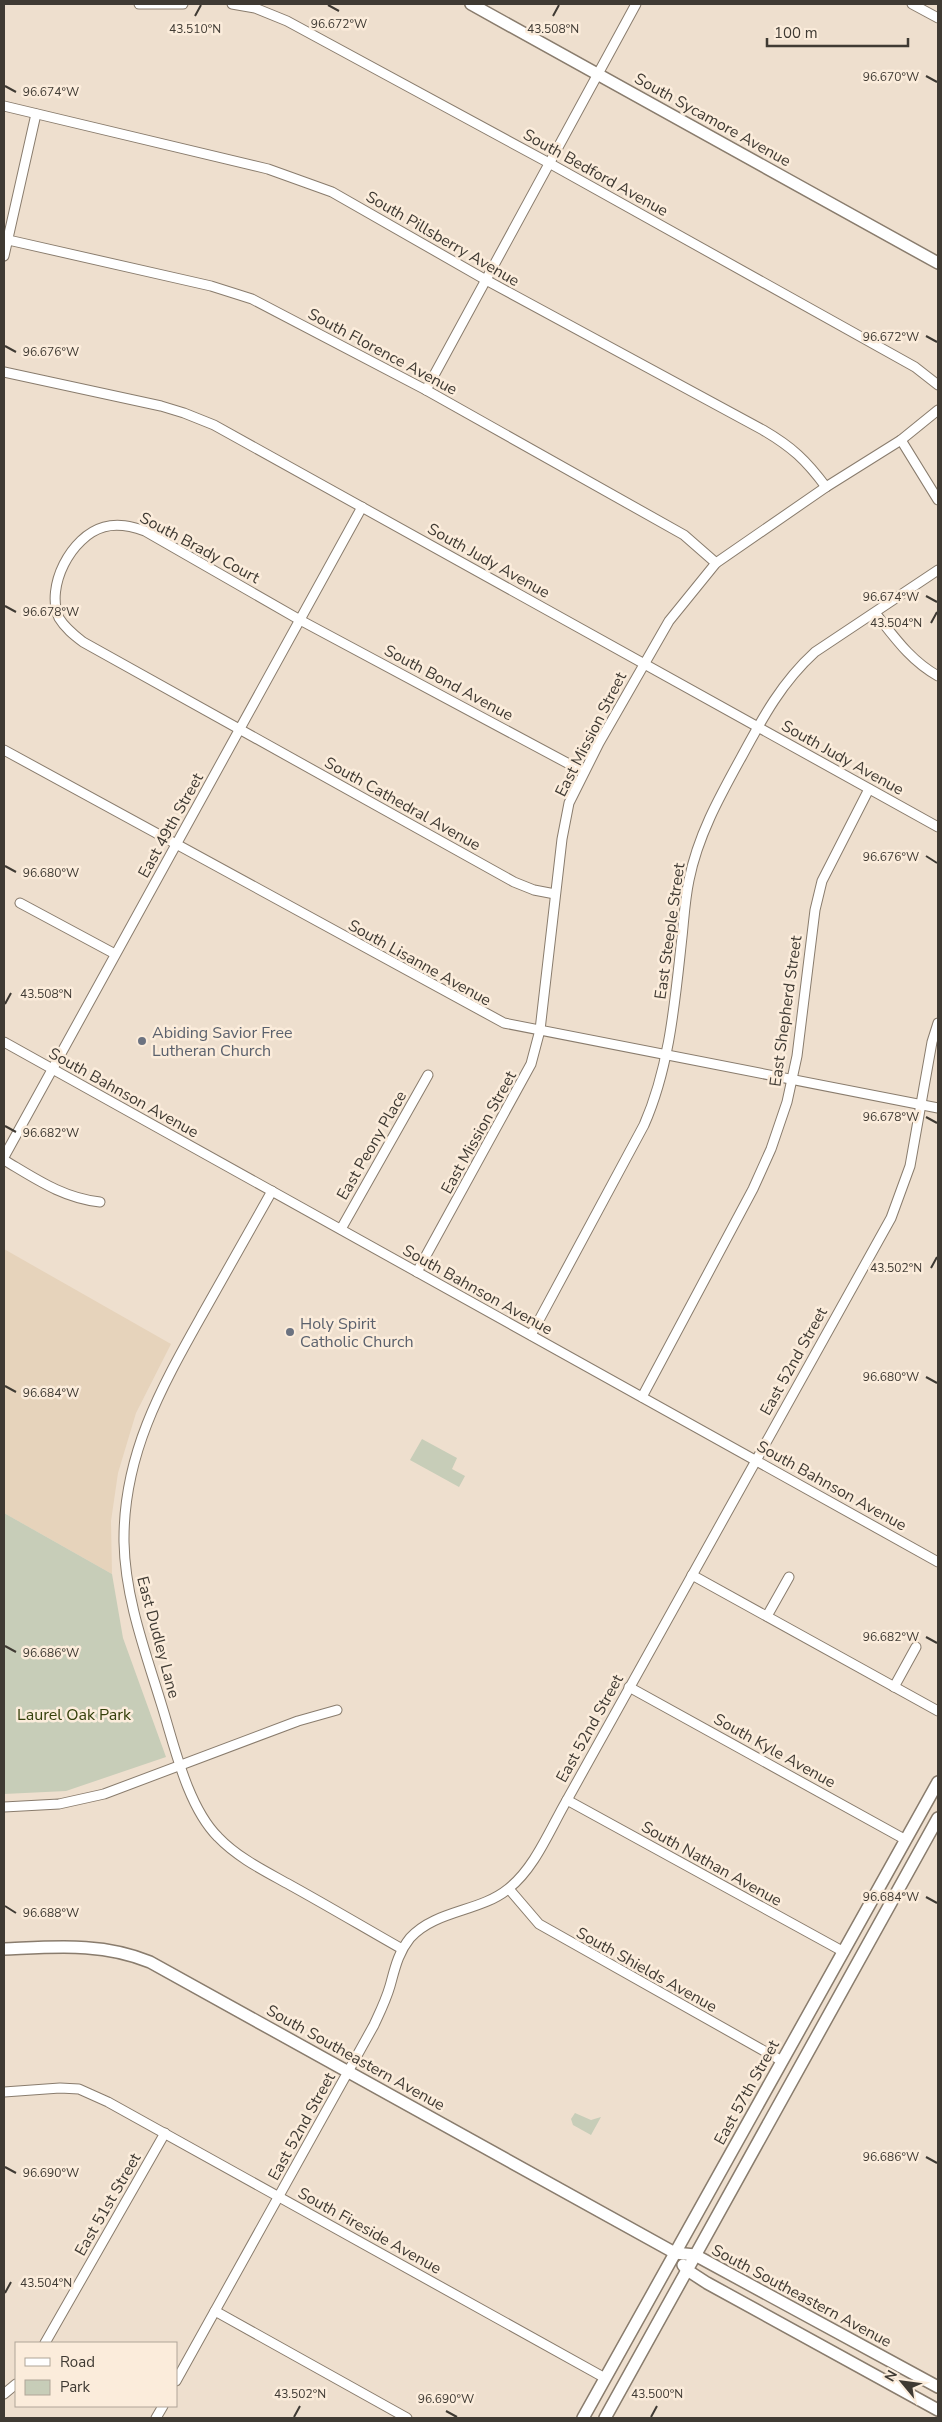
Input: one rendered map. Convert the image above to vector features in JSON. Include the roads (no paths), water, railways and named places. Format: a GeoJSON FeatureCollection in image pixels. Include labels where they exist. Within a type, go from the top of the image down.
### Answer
{"type":"FeatureCollection","features":[{"type":"Feature","properties":{"kind":"main road","name":"South Sycamore Avenue"},"geometry":{"type":"LineString","coordinates":[[471,4],[938,263]]}},
{"type":"Feature","properties":{"kind":"main road","name":"East 57th Street"},"geometry":{"type":"LineString","coordinates":[[583,2418],[938,1782]]}},
{"type":"Feature","properties":{"kind":"main road"},"geometry":{"type":"LineString","coordinates":[[604,2418],[938,1818]]}},
{"type":"Feature","properties":{"kind":"main road","name":"South Southeastern Avenue"},"geometry":{"type":"LineString","coordinates":[[4,1949],[86,1946],[109,1949],[138,1957],[173,1974],[675,2253],[695,2255],[938,2387]]}},
{"type":"Feature","properties":{"kind":"main road","name":"South Southeastern Avenue"},"geometry":{"type":"LineString","coordinates":[[675,2253],[686,2270],[938,2410]]}},
{"type":"Feature","properties":{"kind":"street"},"geometry":{"type":"LineString","coordinates":[[139,4],[183,4]]}},
{"type":"Feature","properties":{"kind":"street","name":"South Bedford Avenue"},"geometry":{"type":"LineString","coordinates":[[232,4],[255,8],[287,21],[549,163],[915,368],[938,384]]}},
{"type":"Feature","properties":{"kind":"street"},"geometry":{"type":"LineString","coordinates":[[426,390],[636,4]]}},
{"type":"Feature","properties":{"kind":"street"},"geometry":{"type":"LineString","coordinates":[[912,4],[938,18]]}},
{"type":"Feature","properties":{"kind":"street","name":"South Pillsberry Avenue"},"geometry":{"type":"LineString","coordinates":[[4,106],[221,157],[297,178],[348,201],[486,280],[764,430],[791,447],[809,465],[826,487]]}},
{"type":"Feature","properties":{"kind":"street"},"geometry":{"type":"LineString","coordinates":[[4,256],[6,240],[36,114]]}},
{"type":"Feature","properties":{"kind":"street","name":"South Florence Avenue"},"geometry":{"type":"LineString","coordinates":[[6,240],[211,286],[252,299],[426,390],[684,536],[716,563]]}},
{"type":"Feature","properties":{"kind":"street","name":"South Judy Avenue"},"geometry":{"type":"LineString","coordinates":[[4,372],[184,413],[214,426],[938,827]]}},
{"type":"Feature","properties":{"kind":"street","name":"East Mission Street"},"geometry":{"type":"LineString","coordinates":[[417,1272],[522,1083],[533,1058],[540,1030],[569,803],[644,663],[686,598],[716,563],[826,487],[901,440],[938,410]]}},
{"type":"Feature","properties":{"kind":"street"},"geometry":{"type":"LineString","coordinates":[[901,440],[938,500]]}},
{"type":"Feature","properties":{"kind":"street","name":"East 49th Street"},"geometry":{"type":"LineString","coordinates":[[4,1159],[8,1140],[52,1070],[362,507]]}},
{"type":"Feature","properties":{"kind":"street","name":"South Brady Court"},"geometry":{"type":"LineString","coordinates":[[240,728],[99,652],[68,630],[60,618],[55,596],[55,585],[66,562],[79,543],[91,533],[103,527],[130,526],[145,531],[300,620]]}},
{"type":"Feature","properties":{"kind":"street","name":"East Steeple Street"},"geometry":{"type":"LineString","coordinates":[[531,1335],[644,1125],[658,1092],[666,1055],[688,882],[696,850],[719,797],[782,686],[799,667],[816,652],[876,614],[938,570]]}},
{"type":"Feature","properties":{"kind":"street"},"geometry":{"type":"LineString","coordinates":[[876,614],[903,650],[916,662],[938,676]]}},
{"type":"Feature","properties":{"kind":"street","name":"South Bond Avenue"},"geometry":{"type":"LineString","coordinates":[[300,620],[584,772]]}},
{"type":"Feature","properties":{"kind":"street","name":"South Cathedral Avenue"},"geometry":{"type":"LineString","coordinates":[[240,728],[514,882],[534,890],[556,894]]}},
{"type":"Feature","properties":{"kind":"street","name":"South Lisanne Avenue"},"geometry":{"type":"LineString","coordinates":[[4,750],[504,1023],[938,1108]]}},
{"type":"Feature","properties":{"kind":"street","name":"East Shepherd Street"},"geometry":{"type":"LineString","coordinates":[[642,1397],[753,1189],[777,1130],[797,1056],[815,910],[822,881],[870,789]]}},
{"type":"Feature","properties":{"kind":"street"},"geometry":{"type":"LineString","coordinates":[[20,904],[115,954]]}},
{"type":"Feature","properties":{"kind":"street","name":"East 52nd Street"},"geometry":{"type":"LineString","coordinates":[[178,2377],[348,2072],[384,2003],[394,1965],[402,1949],[412,1936],[430,1923],[509,1889],[534,1858],[891,1218],[910,1166],[932,1042],[938,1023]]}},
{"type":"Feature","properties":{"kind":"street","name":"South Bahnson Avenue"},"geometry":{"type":"LineString","coordinates":[[4,1042],[938,1562]]}},
{"type":"Feature","properties":{"kind":"street","name":"East Peony Place"},"geometry":{"type":"LineString","coordinates":[[341,1229],[428,1075]]}},
{"type":"Feature","properties":{"kind":"street"},"geometry":{"type":"LineString","coordinates":[[4,1159],[60,1192],[79,1199],[100,1202]]}},
{"type":"Feature","properties":{"kind":"street","name":"East Dudley Lane"},"geometry":{"type":"LineString","coordinates":[[272,1191],[153,1407],[136,1452],[128,1495],[124,1541],[132,1604],[181,1765],[205,1822],[232,1850],[402,1949]]}},
{"type":"Feature","properties":{"kind":"street"},"geometry":{"type":"LineString","coordinates":[[692,1575],[938,1711]]}},
{"type":"Feature","properties":{"kind":"street"},"geometry":{"type":"LineString","coordinates":[[767,1616],[789,1577]]}},
{"type":"Feature","properties":{"kind":"street"},"geometry":{"type":"LineString","coordinates":[[894,1687],[916,1648]]}},
{"type":"Feature","properties":{"kind":"street","name":"South Kyle Avenue"},"geometry":{"type":"LineString","coordinates":[[629,1687],[906,1840]]}},
{"type":"Feature","properties":{"kind":"street"},"geometry":{"type":"LineString","coordinates":[[4,1806],[59,1804],[104,1794],[298,1721],[337,1710]]}},
{"type":"Feature","properties":{"kind":"street","name":"South Nathan Avenue"},"geometry":{"type":"LineString","coordinates":[[566,1800],[844,1952]]}},
{"type":"Feature","properties":{"kind":"street","name":"South Shields Avenue"},"geometry":{"type":"LineString","coordinates":[[509,1889],[539,1924],[782,2061]]}},
{"type":"Feature","properties":{"kind":"street","name":"South Fireside Avenue"},"geometry":{"type":"LineString","coordinates":[[4,2092],[60,2088],[79,2089],[165,2133],[606,2378]]}},
{"type":"Feature","properties":{"kind":"street","name":"East 51st Street"},"geometry":{"type":"LineString","coordinates":[[47,2342],[165,2133]]}},
{"type":"Feature","properties":{"kind":"street"},"geometry":{"type":"LineString","coordinates":[[215,2311],[407,2418]]}},
{"type":"Feature","properties":{"kind":"street"},"geometry":{"type":"LineString","coordinates":[[4,2394],[15,2385]]}},
{"type":"Feature","properties":{"kind":"street"},"geometry":{"type":"LineString","coordinates":[[156,2418],[162,2407]]}},
{"type":"Feature","properties":{"kind":"place","name":"Abiding Savior Free Lutheran Church"},"geometry":{"type":"Point","coordinates":[142,1041]}},
{"type":"Feature","properties":{"kind":"place","name":"Holy Spirit Catholic Church"},"geometry":{"type":"Point","coordinates":[290,1332]}},
{"type":"Feature","properties":{"kind":"park label","name":"Laurel Oak Park"},"geometry":{"type":"Point","coordinates":[74,1714]}}]}
